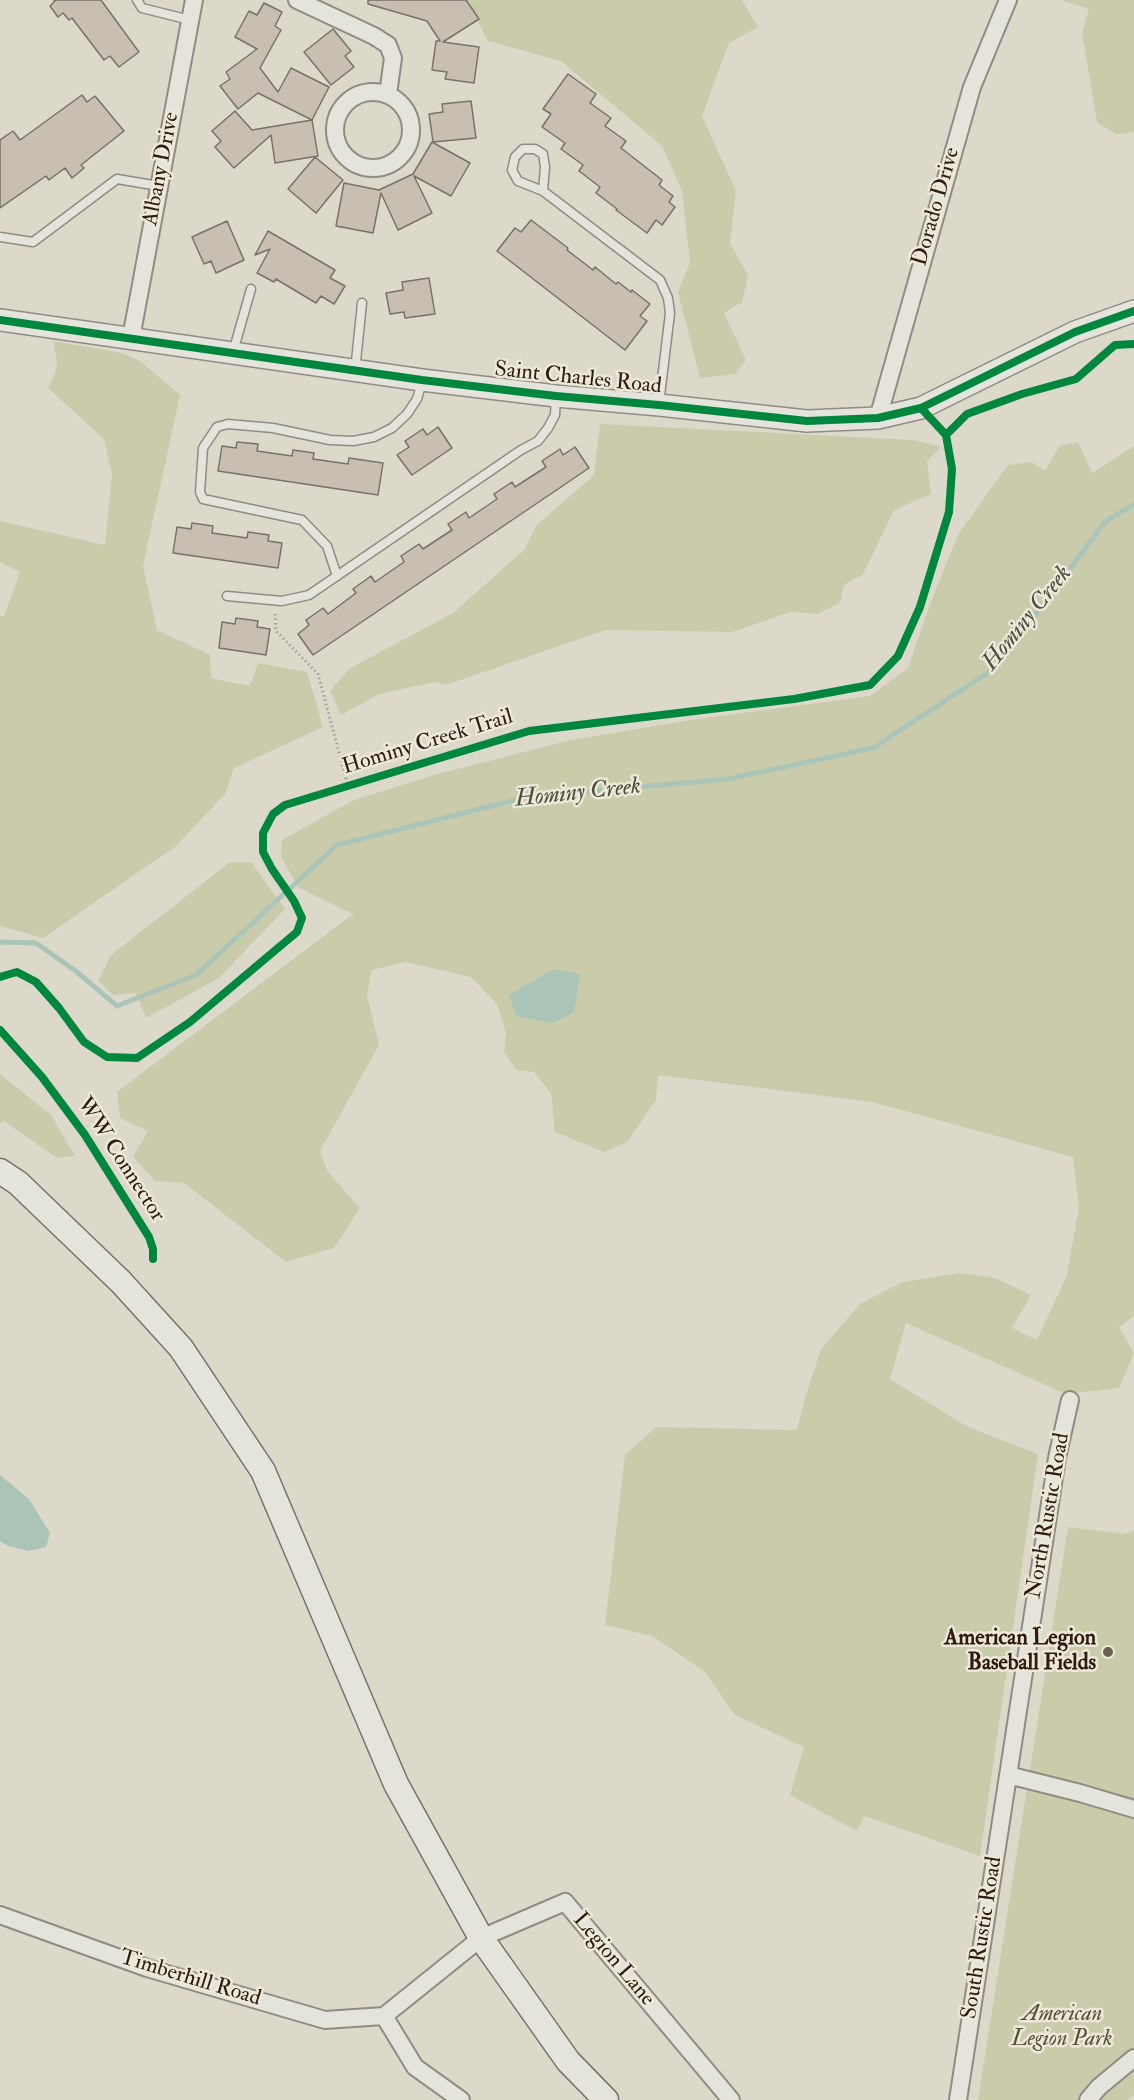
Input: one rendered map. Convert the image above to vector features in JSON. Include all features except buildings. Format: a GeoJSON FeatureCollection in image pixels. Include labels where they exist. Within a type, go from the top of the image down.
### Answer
{"type":"FeatureCollection","features":[{"type":"Feature","properties":{"kind":"main road"},"geometry":{"type":"LineString","coordinates":[[0,1171],[18,1183],[121,1282],[181,1348],[263,1471],[396,1784],[481,1938],[568,2061],[606,2100]]}},
{"type":"Feature","properties":{"kind":"street","name":"Albany Drive"},"geometry":{"type":"LineString","coordinates":[[131,338],[194,0]]}},
{"type":"Feature","properties":{"kind":"street"},"geometry":{"type":"LineString","coordinates":[[297,0],[375,36],[388,45],[393,58],[388,94]]}},
{"type":"Feature","properties":{"kind":"street","name":"Dorado Drive"},"geometry":{"type":"LineString","coordinates":[[878,418],[972,87],[1008,0]]}},
{"type":"Feature","properties":{"kind":"street"},"geometry":{"type":"LineString","coordinates":[[376,91],[388,94],[399,101],[407,111],[411,123],[411,136],[407,148],[399,158],[381,167],[362,166],[351,161],[336,141],[337,116],[343,106],[358,95],[376,91]]}},
{"type":"Feature","properties":{"kind":"street","name":"Saint Charles Road"},"geometry":{"type":"LineString","coordinates":[[0,320],[355,372],[556,396],[807,421],[878,418],[921,408],[1075,332],[1134,311]]}},
{"type":"Feature","properties":{"kind":"street","name":"North Rustic Road"},"geometry":{"type":"LineString","coordinates":[[1008,1775],[1057,1458],[1070,1400]]}},
{"type":"Feature","properties":{"kind":"street"},"geometry":{"type":"LineString","coordinates":[[1008,1775],[1134,1809]]}},
{"type":"Feature","properties":{"kind":"street","name":"South Rustic Road"},"geometry":{"type":"LineString","coordinates":[[958,2100],[1008,1775]]}},
{"type":"Feature","properties":{"kind":"street","name":"Legion Lane"},"geometry":{"type":"LineString","coordinates":[[384,2016],[481,1938],[565,1902],[731,2100]]}},
{"type":"Feature","properties":{"kind":"street","name":"Timberhill Road"},"geometry":{"type":"LineString","coordinates":[[0,1915],[147,1968],[324,2020],[384,2016]]}},
{"type":"Feature","properties":{"kind":"street"},"geometry":{"type":"LineString","coordinates":[[384,2016],[415,2067],[460,2100]]}},
{"type":"Feature","properties":{"kind":"street"},"geometry":{"type":"LineString","coordinates":[[1088,2100],[1099,2087],[1134,2058]]}},
{"type":"Feature","properties":{"kind":"lane"},"geometry":{"type":"LineString","coordinates":[[137,0],[142,8],[190,20]]}},
{"type":"Feature","properties":{"kind":"lane"},"geometry":{"type":"LineString","coordinates":[[543,191],[543,154],[535,149],[523,149],[515,157],[512,170],[518,181],[543,191],[660,280],[669,298],[670,313],[659,405]]}},
{"type":"Feature","properties":{"kind":"lane"},"geometry":{"type":"LineString","coordinates":[[0,237],[33,242],[117,180],[159,186]]}},
{"type":"Feature","properties":{"kind":"lane"},"geometry":{"type":"LineString","coordinates":[[233,354],[240,321],[251,289]]}},
{"type":"Feature","properties":{"kind":"lane"},"geometry":{"type":"LineString","coordinates":[[355,372],[362,303]]}},
{"type":"Feature","properties":{"kind":"lane"},"geometry":{"type":"LineString","coordinates":[[337,576],[327,546],[302,520],[203,499],[200,492],[203,448],[216,428],[228,424],[273,428],[330,440],[353,441],[374,437],[392,429],[408,414],[417,399],[422,380]]}},
{"type":"Feature","properties":{"kind":"lane"},"geometry":{"type":"LineString","coordinates":[[227,596],[282,601],[309,595],[521,450],[538,441],[555,415],[556,396]]}},
{"type":"Feature","properties":{"kind":"path"},"geometry":{"type":"LineString","coordinates":[[274,601],[276,631],[318,674],[348,786]]}},
{"type":"Feature","properties":{"kind":"green space"},"geometry":{"type":"Polygon","coordinates":[[[467,0],[742,0],[758,27],[729,43],[702,116],[736,191],[730,243],[748,276],[742,302],[724,313],[746,360],[735,374],[700,378],[678,292],[690,263],[682,191],[662,146],[561,61],[488,41],[467,0]]]}},
{"type":"Feature","properties":{"kind":"green space"},"geometry":{"type":"Polygon","coordinates":[[[1060,0],[1134,0],[1134,132],[1116,134],[1097,122],[1082,33],[1089,9],[1060,0]]]}},
{"type":"Feature","properties":{"kind":"green space"},"geometry":{"type":"Polygon","coordinates":[[[53,341],[122,353],[140,361],[180,395],[143,566],[157,630],[210,655],[211,678],[250,686],[258,663],[307,672],[323,727],[234,768],[225,794],[176,846],[43,938],[0,926],[0,616],[4,616],[20,572],[0,562],[0,521],[105,545],[112,474],[104,439],[48,388],[55,374],[57,362],[53,341]]]}},
{"type":"Feature","properties":{"kind":"green space"},"geometry":{"type":"Polygon","coordinates":[[[600,424],[913,440],[941,447],[927,461],[931,494],[894,510],[863,574],[843,586],[841,602],[818,614],[791,612],[732,632],[606,630],[446,685],[435,682],[379,694],[341,715],[330,691],[349,669],[453,613],[525,549],[536,526],[594,475],[600,424]]]}},
{"type":"Feature","properties":{"kind":"green space"},"geometry":{"type":"Polygon","coordinates":[[[1078,442],[1092,473],[1134,446],[1134,1316],[1119,1327],[1134,1353],[1119,1388],[1066,1394],[906,1323],[890,1379],[968,1427],[1038,1454],[980,1856],[864,1816],[857,1831],[790,1795],[804,1747],[735,1715],[705,1672],[652,1636],[605,1625],[625,1455],[656,1427],[797,1430],[821,1349],[860,1304],[902,1282],[960,1273],[995,1278],[1031,1295],[1012,1328],[1037,1340],[1067,1275],[1079,1207],[1073,1157],[872,1102],[658,1075],[656,1100],[627,1142],[604,1152],[555,1132],[551,1093],[534,1072],[516,1070],[504,1052],[506,1033],[497,1004],[471,977],[406,962],[372,970],[367,995],[379,1045],[320,1151],[328,1172],[360,1208],[334,1248],[286,1262],[184,1183],[155,1181],[133,1157],[148,1131],[120,1118],[117,1092],[353,914],[299,888],[281,857],[282,840],[354,800],[434,775],[571,740],[690,720],[870,696],[908,668],[933,596],[959,533],[1008,465],[1032,462],[1045,471],[1059,446],[1078,442]]]}},
{"type":"Feature","properties":{"kind":"green space"},"geometry":{"type":"Polygon","coordinates":[[[230,862],[251,862],[285,909],[219,978],[146,1018],[136,993],[113,995],[98,981],[111,955],[230,862]]]}},
{"type":"Feature","properties":{"kind":"green space"},"geometry":{"type":"Polygon","coordinates":[[[0,1074],[51,1115],[75,1156],[57,1158],[4,1121],[0,1123],[0,1074]]]}},
{"type":"Feature","properties":{"kind":"green space","name":"American Legion Park"},"geometry":{"type":"Polygon","coordinates":[[[1068,1527],[1124,1534],[1134,1530],[1134,2095],[1127,2100],[978,2100],[1068,1527]]]}},
{"type":"Feature","properties":{"kind":"shaded area"},"geometry":{"type":"Polygon","coordinates":[[[554,969],[580,974],[574,1012],[553,1023],[516,1016],[509,995],[554,969]]]}},
{"type":"Feature","properties":{"kind":"shaded area"},"geometry":{"type":"Polygon","coordinates":[[[0,1475],[29,1499],[50,1533],[46,1547],[29,1551],[8,1546],[0,1541],[0,1475]]]}},
{"type":"Feature","properties":{"kind":"waterway","name":"Hominy Creek"},"geometry":{"type":"LineString","coordinates":[[0,942],[36,943],[77,972],[117,1006],[196,975],[337,845],[527,797],[728,779],[873,748],[995,668],[1105,522],[1134,504]]}},
{"type":"Feature","properties":{"kind":"cycle path"},"geometry":{"type":"LineString","coordinates":[[0,320],[422,380],[807,421],[878,418],[921,408],[1075,332],[1134,311]]}},
{"type":"Feature","properties":{"kind":"cycle path"},"geometry":{"type":"LineString","coordinates":[[946,435],[967,414],[1022,394],[1076,379],[1115,345],[1134,344]]}},
{"type":"Feature","properties":{"kind":"cycle path","name":"Hominy Creek Trail"},"geometry":{"type":"LineString","coordinates":[[0,977],[17,972],[36,982],[84,1042],[107,1057],[137,1058],[190,1022],[297,932],[302,918],[263,852],[263,833],[273,814],[285,805],[529,731],[794,699],[870,685],[898,656],[920,607],[949,512],[952,469],[946,435],[921,408]]}},
{"type":"Feature","properties":{"kind":"cycle path","name":"WW Connector"},"geometry":{"type":"LineString","coordinates":[[0,1030],[42,1077],[85,1135],[149,1237],[153,1259]]}},
{"type":"Feature","properties":{"kind":"place","name":"American Legion Baseball Fields"},"geometry":{"type":"Point","coordinates":[1108,1652]}}]}
